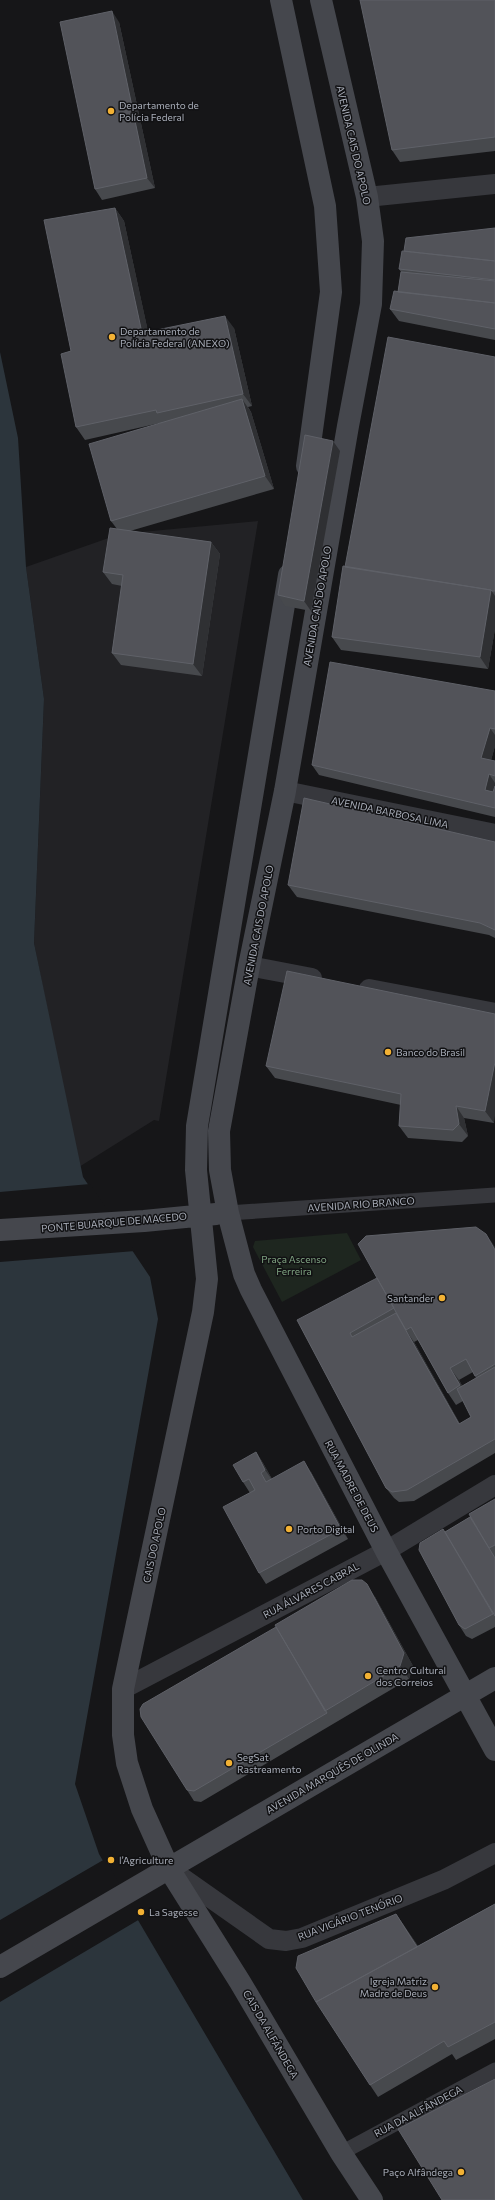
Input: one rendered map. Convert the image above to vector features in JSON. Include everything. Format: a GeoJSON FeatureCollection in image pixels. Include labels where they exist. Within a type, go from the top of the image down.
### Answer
{"type":"FeatureCollection","features":[{"type":"Feature","properties":{"kind":"main road"},"geometry":{"type":"LineString","coordinates":[[281,0],[325,206],[330,292],[304,488]]}},
{"type":"Feature","properties":{"kind":"main road","name":"AVENIDA CAIS DO APOLO"},"geometry":{"type":"LineString","coordinates":[[228,1213],[220,1170],[220,1131],[249,966],[285,791],[348,426],[371,304],[373,241],[367,197],[326,30],[321,0]]}},
{"type":"Feature","properties":{"kind":"main road"},"geometry":{"type":"LineString","coordinates":[[202,1215],[196,1170],[197,1126],[292,558]]}},
{"type":"Feature","properties":{"kind":"main road","name":"PONTE BUARQUE DE MACEDO"},"geometry":{"type":"LineString","coordinates":[[0,1230],[144,1221],[228,1213]]}},
{"type":"Feature","properties":{"kind":"main road","name":"RUA MADRE DE DEUS"},"geometry":{"type":"LineString","coordinates":[[228,1213],[244,1274],[251,1290],[386,1551],[495,1750]]}},
{"type":"Feature","properties":{"kind":"main road","name":"CAIS DO APOLO"},"geometry":{"type":"LineString","coordinates":[[169,1869],[142,1809],[127,1763],[123,1735],[123,1689],[203,1312],[207,1278],[202,1215]]}},
{"type":"Feature","properties":{"kind":"main road","name":"AVENIDA MARQUÊS DE OLINDA"},"geometry":{"type":"LineString","coordinates":[[0,1967],[495,1678]]}},
{"type":"Feature","properties":{"kind":"main road","name":"CAIS DA ALFÂNDEGA"},"geometry":{"type":"LineString","coordinates":[[169,1869],[240,1982],[341,2153],[372,2200]]}},
{"type":"Feature","properties":{"kind":"street"},"geometry":{"type":"LineString","coordinates":[[367,197],[495,184]]}},
{"type":"Feature","properties":{"kind":"street","name":"AVENIDA BARBOSA LIMA"},"geometry":{"type":"LineString","coordinates":[[285,791],[495,834]]}},
{"type":"Feature","properties":{"kind":"street"},"geometry":{"type":"LineString","coordinates":[[249,966],[495,1013]]}},
{"type":"Feature","properties":{"kind":"street","name":"AVENIDA RIO BRANCO"},"geometry":{"type":"LineString","coordinates":[[228,1213],[495,1194]]}},
{"type":"Feature","properties":{"kind":"street","name":"RUA ÁLVARES CABRAL"},"geometry":{"type":"LineString","coordinates":[[123,1689],[386,1551],[495,1485]]}},
{"type":"Feature","properties":{"kind":"street","name":"RUA VIGÁRIO TENÓRIO"},"geometry":{"type":"LineString","coordinates":[[169,1869],[269,1939],[286,1940],[302,1938],[443,1880],[495,1853]]}},
{"type":"Feature","properties":{"kind":"street","name":"RUA DA ALFÂNDEGA"},"geometry":{"type":"LineString","coordinates":[[341,2153],[495,2070]]}},
{"type":"Feature","properties":{"kind":"shaded area"},"geometry":{"type":"Polygon","coordinates":[[[0,352],[18,438],[26,567],[44,699],[34,943],[83,1177],[150,1277],[158,1319],[75,1784],[99,1854],[303,2200],[0,2200],[0,352]]]}},
{"type":"Feature","properties":{"kind":"shaded area"},"geometry":{"type":"Polygon","coordinates":[[[258,521],[159,1121],[154,1120],[79,1167],[34,943],[44,699],[26,567],[120,534],[258,521]]]}},
{"type":"Feature","properties":{"kind":"green space","name":"Praça Ascenso Ferreira"},"geometry":{"type":"Polygon","coordinates":[[[347,1233],[361,1260],[282,1302],[253,1247],[255,1241],[347,1233]]]}},
{"type":"Feature","properties":{"kind":"pier"},"geometry":{"type":"Polygon","coordinates":[[[90,1184],[135,1251],[0,1262],[0,1192],[90,1184]]]}},
{"type":"Feature","properties":{"kind":"pier"},"geometry":{"type":"Polygon","coordinates":[[[105,1859],[140,1919],[0,2002],[0,1920],[105,1859]]]}},
{"type":"Feature","properties":{"kind":"building"},"geometry":{"type":"Polygon","coordinates":[[[360,0],[495,0],[495,137],[392,150],[360,0]]]}},
{"type":"Feature","properties":{"kind":"building","name":"Departamento de Polícia Federal"},"geometry":{"type":"Polygon","coordinates":[[[112,11],[147,178],[95,189],[60,22],[112,11]]]}},
{"type":"Feature","properties":{"kind":"building","name":"Departamento de Polícia Federal (ANEXO)"},"geometry":{"type":"Polygon","coordinates":[[[115,208],[142,333],[225,316],[243,394],[157,413],[156,410],[76,427],[61,354],[71,351],[44,220],[115,208]]]}},
{"type":"Feature","properties":{"kind":"building"},"geometry":{"type":"Polygon","coordinates":[[[495,228],[495,261],[404,251],[406,238],[495,228]]]}},
{"type":"Feature","properties":{"kind":"building"},"geometry":{"type":"Polygon","coordinates":[[[402,251],[495,261],[495,280],[399,269],[402,251]]]}},
{"type":"Feature","properties":{"kind":"building"},"geometry":{"type":"Polygon","coordinates":[[[401,272],[495,281],[495,303],[398,292],[401,272]]]}},
{"type":"Feature","properties":{"kind":"building"},"geometry":{"type":"Polygon","coordinates":[[[394,291],[495,303],[495,329],[390,309],[394,291]]]}},
{"type":"Feature","properties":{"kind":"building"},"geometry":{"type":"Polygon","coordinates":[[[388,337],[495,357],[495,591],[345,567],[388,337]]]}},
{"type":"Feature","properties":{"kind":"building"},"geometry":{"type":"Polygon","coordinates":[[[242,399],[265,476],[111,521],[89,444],[242,399]]]}},
{"type":"Feature","properties":{"kind":"building"},"geometry":{"type":"Polygon","coordinates":[[[305,435],[333,441],[304,601],[278,595],[305,435]]]}},
{"type":"Feature","properties":{"kind":"building"},"geometry":{"type":"Polygon","coordinates":[[[110,528],[211,542],[193,664],[112,653],[123,575],[103,572],[110,528]]]}},
{"type":"Feature","properties":{"kind":"building"},"geometry":{"type":"Polygon","coordinates":[[[343,566],[491,590],[480,657],[332,637],[343,566]]]}},
{"type":"Feature","properties":{"kind":"building"},"geometry":{"type":"Polygon","coordinates":[[[330,662],[495,691],[495,729],[490,728],[481,758],[495,761],[495,776],[489,774],[485,790],[493,792],[495,786],[495,808],[312,765],[330,662]]]}},
{"type":"Feature","properties":{"kind":"building"},"geometry":{"type":"Polygon","coordinates":[[[304,798],[495,842],[495,930],[480,923],[288,885],[304,798]]]}},
{"type":"Feature","properties":{"kind":"building","name":"Banco do Brasil"},"geometry":{"type":"Polygon","coordinates":[[[287,971],[495,1014],[495,1062],[485,1111],[456,1106],[459,1124],[453,1130],[399,1126],[401,1094],[266,1066],[287,971]]]}},
{"type":"Feature","properties":{"kind":"building","name":"Santander"},"geometry":{"type":"Polygon","coordinates":[[[476,1227],[486,1234],[495,1250],[495,1364],[475,1376],[466,1359],[450,1368],[460,1385],[448,1393],[411,1327],[406,1330],[358,1244],[366,1236],[476,1227]]]}},
{"type":"Feature","properties":{"kind":"building"},"geometry":{"type":"Polygon","coordinates":[[[377,1278],[394,1308],[350,1333],[352,1337],[396,1313],[459,1424],[471,1417],[457,1389],[495,1367],[495,1439],[407,1490],[392,1492],[386,1488],[297,1320],[377,1278]]]}},
{"type":"Feature","properties":{"kind":"building","name":"Porto Digital"},"geometry":{"type":"Polygon","coordinates":[[[256,1452],[265,1470],[261,1473],[266,1482],[304,1461],[341,1529],[259,1573],[223,1507],[255,1490],[249,1479],[243,1482],[233,1465],[256,1452]]]}},
{"type":"Feature","properties":{"kind":"building"},"geometry":{"type":"Polygon","coordinates":[[[495,1499],[495,1545],[489,1548],[469,1514],[495,1499]]]}},
{"type":"Feature","properties":{"kind":"building"},"geometry":{"type":"Polygon","coordinates":[[[470,1517],[495,1558],[495,1616],[445,1532],[470,1517]]]}},
{"type":"Feature","properties":{"kind":"building"},"geometry":{"type":"Polygon","coordinates":[[[443,1529],[493,1614],[465,1629],[459,1625],[419,1550],[420,1543],[443,1529]]]}},
{"type":"Feature","properties":{"kind":"building"},"geometry":{"type":"Polygon","coordinates":[[[352,1580],[362,1580],[367,1584],[404,1653],[400,1666],[325,1711],[275,1625],[352,1580]]]}},
{"type":"Feature","properties":{"kind":"building"},"geometry":{"type":"Polygon","coordinates":[[[276,1627],[327,1713],[194,1791],[187,1790],[141,1717],[140,1709],[143,1704],[276,1627]]]}},
{"type":"Feature","properties":{"kind":"building","name":"Igreja Matriz Madre de Deus"},"geometry":{"type":"Polygon","coordinates":[[[495,1904],[495,2022],[448,2047],[444,2041],[370,2085],[316,2002],[495,1904]]]}},
{"type":"Feature","properties":{"kind":"building"},"geometry":{"type":"Polygon","coordinates":[[[396,1914],[417,1947],[316,2002],[296,1968],[298,1956],[396,1914]]]}},
{"type":"Feature","properties":{"kind":"building","name":"Paço Alfândega"},"geometry":{"type":"Polygon","coordinates":[[[495,2079],[495,2200],[442,2200],[398,2129],[495,2079]]]}},
{"type":"Feature","properties":{"kind":"place","name":"Departamento de Polícia Federal"},"geometry":{"type":"Point","coordinates":[111,111]}},
{"type":"Feature","properties":{"kind":"place","name":"Departamento de Polícia Federal (ANEXO)"},"geometry":{"type":"Point","coordinates":[112,337]}},
{"type":"Feature","properties":{"kind":"place","name":"Banco do Brasil"},"geometry":{"type":"Point","coordinates":[388,1052]}},
{"type":"Feature","properties":{"kind":"place","name":"Santander"},"geometry":{"type":"Point","coordinates":[442,1298]}},
{"type":"Feature","properties":{"kind":"place","name":"Porto Digital"},"geometry":{"type":"Point","coordinates":[289,1529]}},
{"type":"Feature","properties":{"kind":"place","name":"Centro Cultural dos Correios"},"geometry":{"type":"Point","coordinates":[368,1676]}},
{"type":"Feature","properties":{"kind":"place","name":"SegSat Rastreamento"},"geometry":{"type":"Point","coordinates":[229,1763]}},
{"type":"Feature","properties":{"kind":"place","name":"l’Agriculture"},"geometry":{"type":"Point","coordinates":[111,1860]}},
{"type":"Feature","properties":{"kind":"place","name":"La Sagesse"},"geometry":{"type":"Point","coordinates":[141,1912]}},
{"type":"Feature","properties":{"kind":"place","name":"Igreja Matriz Madre de Deus"},"geometry":{"type":"Point","coordinates":[435,1987]}},
{"type":"Feature","properties":{"kind":"place","name":"Paço Alfândega"},"geometry":{"type":"Point","coordinates":[461,2172]}}]}
